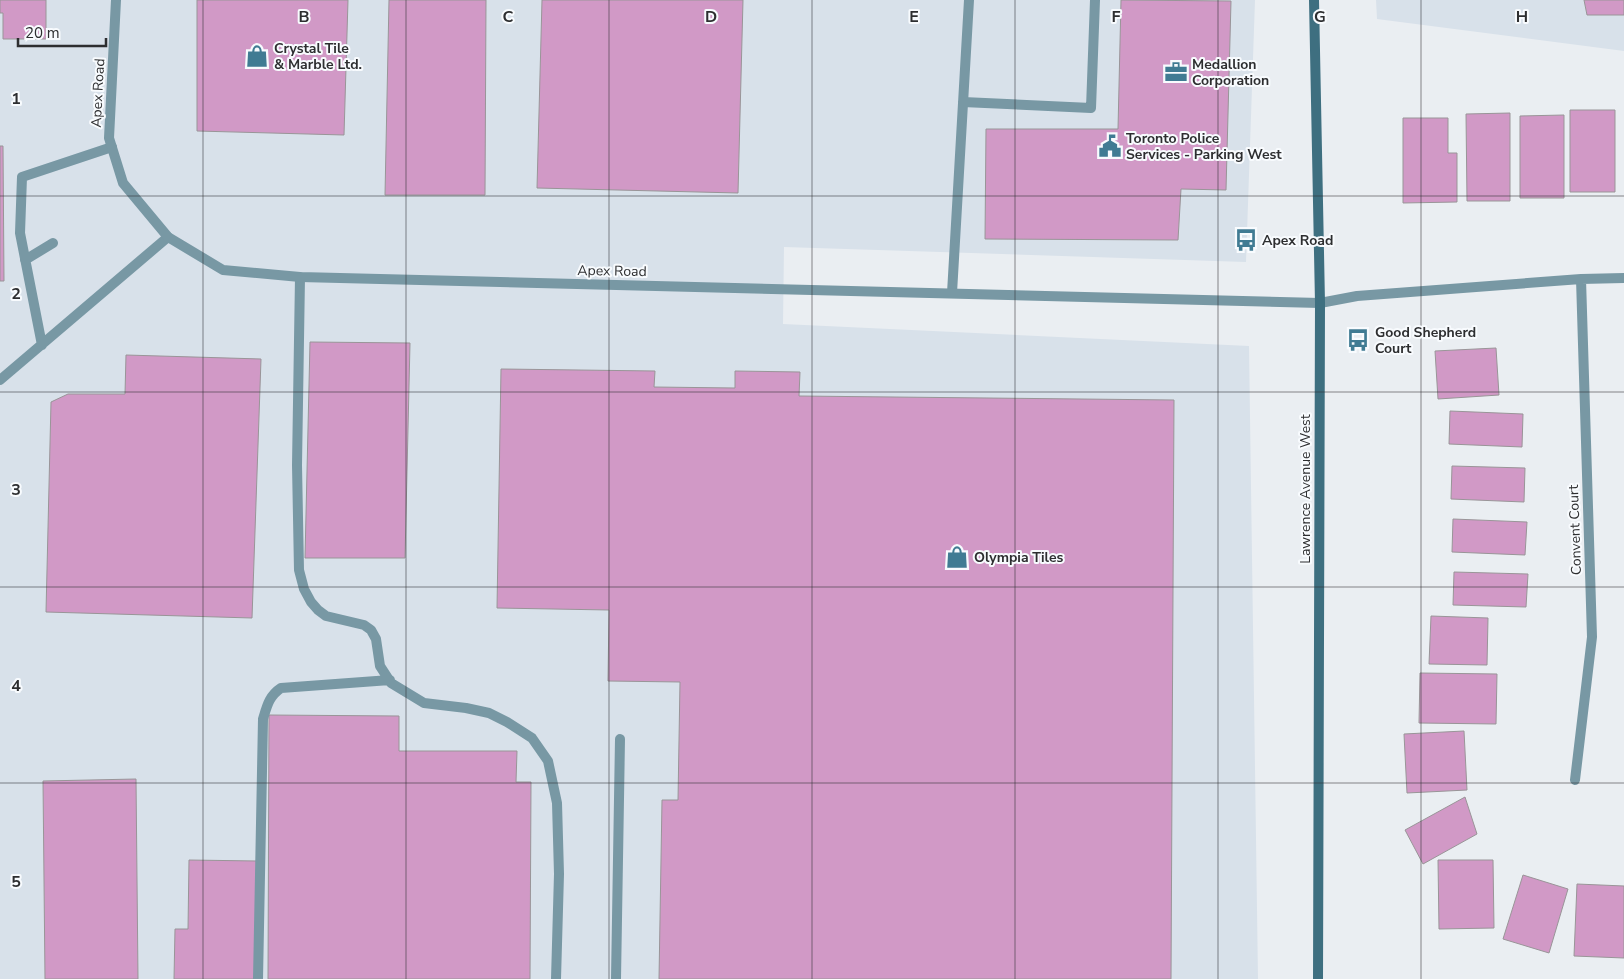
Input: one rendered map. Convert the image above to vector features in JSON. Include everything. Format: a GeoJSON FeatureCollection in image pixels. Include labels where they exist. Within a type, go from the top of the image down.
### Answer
{"type":"FeatureCollection","features":[{"type":"Feature","properties":{"kind":"main road","name":"Lawrence Avenue West"},"geometry":{"type":"LineString","coordinates":[[1314,0],[1320,303],[1318,979]]}},
{"type":"Feature","properties":{"kind":"street","name":"Apex Road"},"geometry":{"type":"LineString","coordinates":[[116,0],[109,138],[123,183],[168,237],[223,270],[300,277],[1320,303]]}},
{"type":"Feature","properties":{"kind":"street"},"geometry":{"type":"LineString","coordinates":[[952,294],[969,0]]}},
{"type":"Feature","properties":{"kind":"street"},"geometry":{"type":"LineString","coordinates":[[963,102],[1091,108],[1095,0]]}},
{"type":"Feature","properties":{"kind":"street"},"geometry":{"type":"LineString","coordinates":[[42,345],[20,233],[22,177],[112,147]]}},
{"type":"Feature","properties":{"kind":"street"},"geometry":{"type":"LineString","coordinates":[[0,380],[168,237]]}},
{"type":"Feature","properties":{"kind":"street"},"geometry":{"type":"LineString","coordinates":[[26,260],[53,243]]}},
{"type":"Feature","properties":{"kind":"street"},"geometry":{"type":"LineString","coordinates":[[300,277],[297,465],[299,570],[304,589],[310,602],[326,616],[364,625],[371,630],[376,638],[380,666],[391,683],[424,702],[489,713],[532,738],[548,761],[556,803],[559,874],[556,979]]}},
{"type":"Feature","properties":{"kind":"street"},"geometry":{"type":"LineString","coordinates":[[1320,303],[1357,296],[1580,279],[1624,278]]}},
{"type":"Feature","properties":{"kind":"street","name":"Convent Court"},"geometry":{"type":"LineString","coordinates":[[1575,780],[1592,636],[1580,279]]}},
{"type":"Feature","properties":{"kind":"street"},"geometry":{"type":"LineString","coordinates":[[258,979],[263,719],[268,701],[281,688],[390,680]]}},
{"type":"Feature","properties":{"kind":"street"},"geometry":{"type":"LineString","coordinates":[[616,979],[620,739]]}},
{"type":"Feature","properties":{"kind":"shaded area"},"geometry":{"type":"Polygon","coordinates":[[[0,0],[1255,0],[1246,262],[784,247],[783,324],[1249,346],[1258,979],[0,979],[0,0]]]}},
{"type":"Feature","properties":{"kind":"shaded area"},"geometry":{"type":"Polygon","coordinates":[[[1376,0],[1624,0],[1624,51],[1377,19],[1376,0]]]}},
{"type":"Feature","properties":{"kind":"building"},"geometry":{"type":"Polygon","coordinates":[[[0,0],[46,0],[46,39],[3,39],[3,13],[0,13],[0,0]]]}},
{"type":"Feature","properties":{"kind":"building"},"geometry":{"type":"Polygon","coordinates":[[[197,0],[348,0],[344,135],[197,131],[197,0]]]}},
{"type":"Feature","properties":{"kind":"building"},"geometry":{"type":"Polygon","coordinates":[[[389,0],[486,0],[485,195],[385,195],[389,0]]]}},
{"type":"Feature","properties":{"kind":"building"},"geometry":{"type":"Polygon","coordinates":[[[542,0],[743,0],[738,193],[537,188],[542,0]]]}},
{"type":"Feature","properties":{"kind":"building"},"geometry":{"type":"Polygon","coordinates":[[[1121,0],[1231,1],[1226,190],[1181,189],[1178,240],[985,239],[986,129],[1118,129],[1121,0]]]}},
{"type":"Feature","properties":{"kind":"building"},"geometry":{"type":"Polygon","coordinates":[[[1584,0],[1624,0],[1624,15],[1587,15],[1584,0]]]}},
{"type":"Feature","properties":{"kind":"building"},"geometry":{"type":"Polygon","coordinates":[[[1570,110],[1615,110],[1615,192],[1570,192],[1570,110]]]}},
{"type":"Feature","properties":{"kind":"building"},"geometry":{"type":"Polygon","coordinates":[[[1510,113],[1510,201],[1467,201],[1466,114],[1510,113]]]}},
{"type":"Feature","properties":{"kind":"building"},"geometry":{"type":"Polygon","coordinates":[[[1564,115],[1564,198],[1520,198],[1520,116],[1564,115]]]}},
{"type":"Feature","properties":{"kind":"building"},"geometry":{"type":"Polygon","coordinates":[[[1403,118],[1448,118],[1448,153],[1457,153],[1457,202],[1403,203],[1403,118]]]}},
{"type":"Feature","properties":{"kind":"building"},"geometry":{"type":"Polygon","coordinates":[[[0,146],[3,146],[4,281],[0,281],[0,146]]]}},
{"type":"Feature","properties":{"kind":"building"},"geometry":{"type":"Polygon","coordinates":[[[310,342],[410,343],[405,558],[305,558],[310,342]]]}},
{"type":"Feature","properties":{"kind":"building"},"geometry":{"type":"Polygon","coordinates":[[[1496,348],[1499,395],[1438,399],[1435,351],[1496,348]]]}},
{"type":"Feature","properties":{"kind":"building"},"geometry":{"type":"Polygon","coordinates":[[[126,355],[261,359],[252,618],[46,612],[51,402],[68,394],[125,394],[126,355]]]}},
{"type":"Feature","properties":{"kind":"building"},"geometry":{"type":"Polygon","coordinates":[[[501,369],[655,371],[654,387],[735,388],[735,371],[800,372],[799,396],[1174,400],[1171,979],[659,979],[662,800],[678,800],[680,682],[608,681],[609,610],[497,608],[501,369]]]}},
{"type":"Feature","properties":{"kind":"building"},"geometry":{"type":"Polygon","coordinates":[[[1450,411],[1523,414],[1522,447],[1449,444],[1450,411]]]}},
{"type":"Feature","properties":{"kind":"building"},"geometry":{"type":"Polygon","coordinates":[[[1452,466],[1525,468],[1524,502],[1451,499],[1452,466]]]}},
{"type":"Feature","properties":{"kind":"building"},"geometry":{"type":"Polygon","coordinates":[[[1453,519],[1527,522],[1525,555],[1452,552],[1453,519]]]}},
{"type":"Feature","properties":{"kind":"building"},"geometry":{"type":"Polygon","coordinates":[[[1454,572],[1528,574],[1526,607],[1453,605],[1454,572]]]}},
{"type":"Feature","properties":{"kind":"building"},"geometry":{"type":"Polygon","coordinates":[[[1431,616],[1488,618],[1487,665],[1429,664],[1431,616]]]}},
{"type":"Feature","properties":{"kind":"building"},"geometry":{"type":"Polygon","coordinates":[[[1420,673],[1497,674],[1496,724],[1419,723],[1420,673]]]}},
{"type":"Feature","properties":{"kind":"building"},"geometry":{"type":"Polygon","coordinates":[[[269,715],[399,716],[399,751],[517,751],[516,782],[531,782],[530,979],[268,979],[269,715]]]}},
{"type":"Feature","properties":{"kind":"building"},"geometry":{"type":"Polygon","coordinates":[[[1464,731],[1467,790],[1407,793],[1404,734],[1464,731]]]}},
{"type":"Feature","properties":{"kind":"building"},"geometry":{"type":"Polygon","coordinates":[[[136,779],[138,979],[45,979],[43,781],[136,779]]]}},
{"type":"Feature","properties":{"kind":"building"},"geometry":{"type":"Polygon","coordinates":[[[1465,797],[1477,834],[1423,864],[1405,830],[1465,797]]]}},
{"type":"Feature","properties":{"kind":"building"},"geometry":{"type":"Polygon","coordinates":[[[189,860],[257,861],[255,979],[174,979],[175,929],[188,929],[189,860]]]}},
{"type":"Feature","properties":{"kind":"building"},"geometry":{"type":"Polygon","coordinates":[[[1438,860],[1493,860],[1494,928],[1439,929],[1438,860]]]}},
{"type":"Feature","properties":{"kind":"building"},"geometry":{"type":"Polygon","coordinates":[[[1523,875],[1568,889],[1549,953],[1503,939],[1523,875]]]}},
{"type":"Feature","properties":{"kind":"building"},"geometry":{"type":"Polygon","coordinates":[[[1577,884],[1624,886],[1624,958],[1574,956],[1577,884]]]}},
{"type":"Feature","properties":{"kind":"place","name":"Crystal Tile & Marble Ltd."},"geometry":{"type":"Point","coordinates":[257,56]}},
{"type":"Feature","properties":{"kind":"place","name":"Medallion Corporation"},"geometry":{"type":"Point","coordinates":[1176,72]}},
{"type":"Feature","properties":{"kind":"place","name":"Toronto Police Services - Parking West"},"geometry":{"type":"Point","coordinates":[1110,146]}},
{"type":"Feature","properties":{"kind":"place","name":"Apex Road"},"geometry":{"type":"Point","coordinates":[1246,240]}},
{"type":"Feature","properties":{"kind":"place","name":"Good Shepherd Court"},"geometry":{"type":"Point","coordinates":[1358,340]}},
{"type":"Feature","properties":{"kind":"place","name":"Olympia Tiles"},"geometry":{"type":"Point","coordinates":[957,557]}}]}
